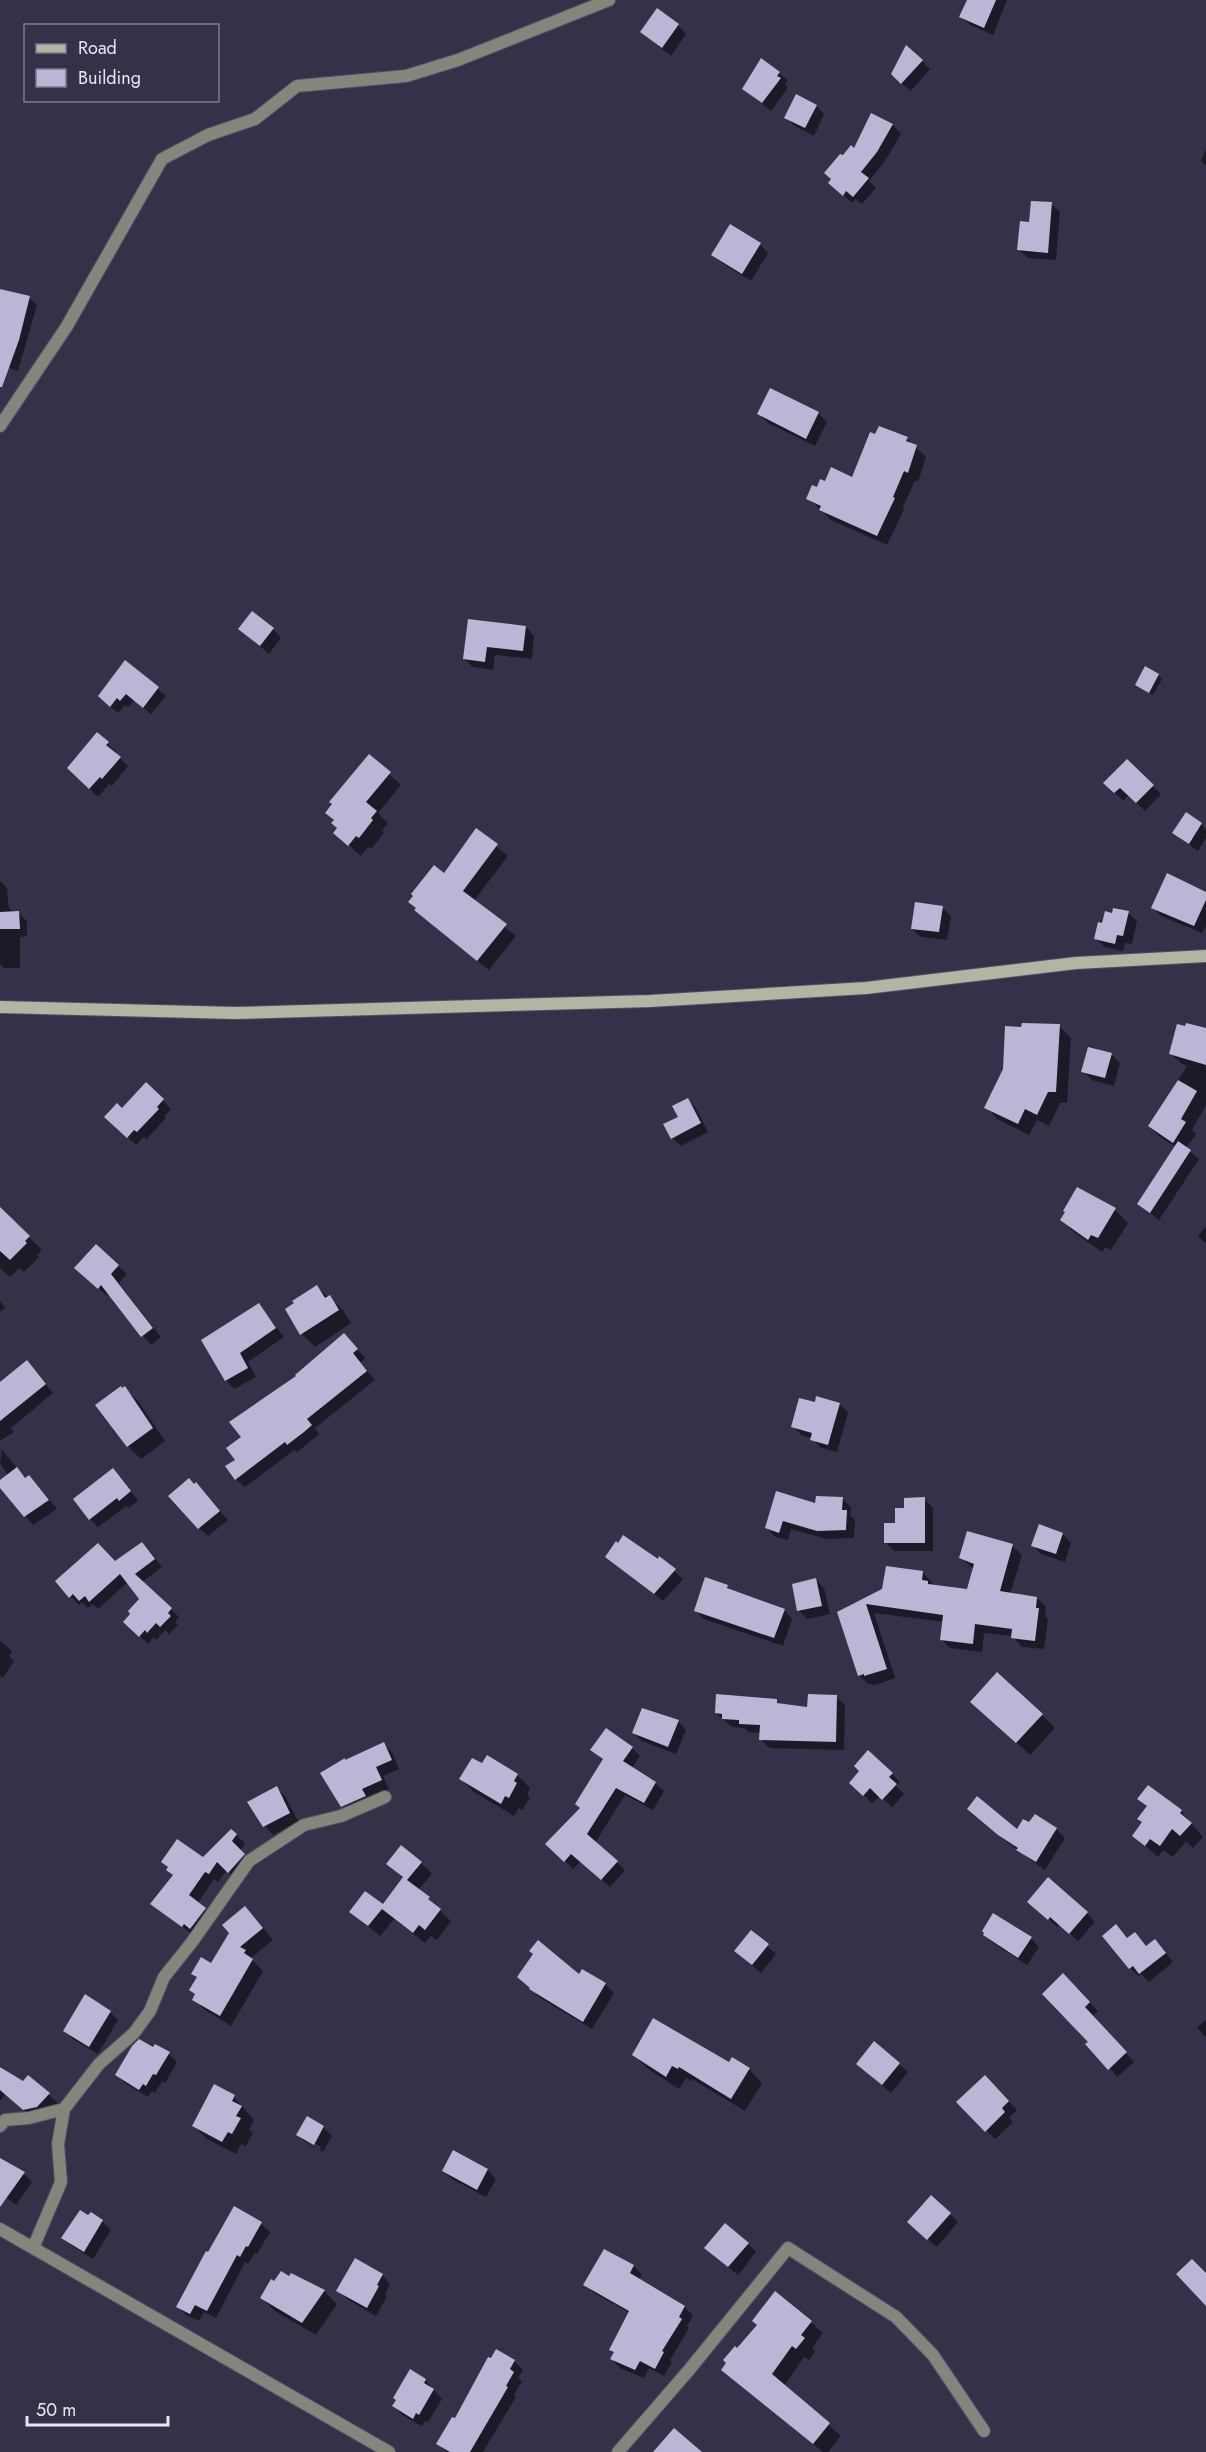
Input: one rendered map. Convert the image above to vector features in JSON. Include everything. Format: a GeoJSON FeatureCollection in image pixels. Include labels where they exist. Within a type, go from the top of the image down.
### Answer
{"type":"FeatureCollection","features":[{"type":"Feature","properties":{"kind":"street"},"geometry":{"type":"LineString","coordinates":[[0,426],[67,326],[162,159],[208,135],[255,119],[297,86],[406,76],[458,60],[556,19],[609,0]]}},
{"type":"Feature","properties":{"kind":"street"},"geometry":{"type":"LineString","coordinates":[[0,1007],[235,1013],[650,1001],[866,988],[1076,963],[1206,956]]}},
{"type":"Feature","properties":{"kind":"street"},"geometry":{"type":"LineString","coordinates":[[33,2248],[61,2182],[58,2144],[64,2109],[104,2058],[134,2033],[150,2011],[164,1977],[192,1942],[249,1861],[304,1825],[341,1816],[385,1797]]}},
{"type":"Feature","properties":{"kind":"street"},"geometry":{"type":"LineString","coordinates":[[0,2126],[5,2120],[29,2118],[64,2109]]}},
{"type":"Feature","properties":{"kind":"street"},"geometry":{"type":"LineString","coordinates":[[0,2229],[389,2452]]}},
{"type":"Feature","properties":{"kind":"street"},"geometry":{"type":"LineString","coordinates":[[618,2452],[689,2370],[788,2248],[896,2317],[933,2355],[984,2431]]}},
{"type":"Feature","properties":{"kind":"building"},"geometry":{"type":"Polygon","coordinates":[[[967,0],[996,0],[984,28],[959,17],[967,0]]]}},
{"type":"Feature","properties":{"kind":"building"},"geometry":{"type":"Polygon","coordinates":[[[657,8],[679,24],[662,48],[640,32],[657,8]]]}},
{"type":"Feature","properties":{"kind":"building"},"geometry":{"type":"Polygon","coordinates":[[[906,45],[923,60],[901,84],[891,74],[906,45]]]}},
{"type":"Feature","properties":{"kind":"building"},"geometry":{"type":"Polygon","coordinates":[[[761,58],[780,72],[777,76],[781,78],[762,103],[742,89],[761,58]]]}},
{"type":"Feature","properties":{"kind":"building"},"geometry":{"type":"Polygon","coordinates":[[[796,94],[817,105],[805,128],[784,118],[796,94]]]}},
{"type":"Feature","properties":{"kind":"building"},"geometry":{"type":"Polygon","coordinates":[[[871,113],[893,124],[877,152],[861,172],[869,178],[853,197],[846,191],[843,196],[828,183],[831,179],[824,173],[840,154],[843,155],[851,145],[854,148],[871,113]]]}},
{"type":"Feature","properties":{"kind":"building"},"geometry":{"type":"Polygon","coordinates":[[[1031,201],[1052,202],[1048,253],[1017,250],[1020,221],[1029,222],[1031,201]]]}},
{"type":"Feature","properties":{"kind":"building"},"geometry":{"type":"Polygon","coordinates":[[[730,224],[761,243],[742,274],[711,255],[730,224]]]}},
{"type":"Feature","properties":{"kind":"building"},"geometry":{"type":"Polygon","coordinates":[[[0,289],[30,296],[19,340],[2,387],[0,387],[0,289]]]}},
{"type":"Feature","properties":{"kind":"building"},"geometry":{"type":"Polygon","coordinates":[[[770,388],[819,412],[806,439],[757,414],[770,388]]]}},
{"type":"Feature","properties":{"kind":"building"},"geometry":{"type":"Polygon","coordinates":[[[879,426],[908,437],[906,441],[917,445],[908,473],[904,471],[893,497],[895,498],[877,536],[819,510],[821,506],[806,499],[812,485],[817,487],[820,479],[825,481],[831,467],[852,477],[870,432],[875,434],[879,426]]]}},
{"type":"Feature","properties":{"kind":"building"},"geometry":{"type":"Polygon","coordinates":[[[252,611],[274,628],[260,646],[238,629],[252,611]]]}},
{"type":"Feature","properties":{"kind":"building"},"geometry":{"type":"Polygon","coordinates":[[[468,619],[526,626],[523,651],[487,647],[485,662],[463,659],[468,619]]]}},
{"type":"Feature","properties":{"kind":"building"},"geometry":{"type":"Polygon","coordinates":[[[125,660],[159,687],[143,708],[126,694],[120,701],[117,698],[110,707],[98,696],[125,660]]]}},
{"type":"Feature","properties":{"kind":"building"},"geometry":{"type":"Polygon","coordinates":[[[1145,666],[1159,674],[1149,693],[1135,685],[1145,666]]]}},
{"type":"Feature","properties":{"kind":"building"},"geometry":{"type":"Polygon","coordinates":[[[97,732],[109,742],[106,745],[121,757],[102,779],[100,777],[89,789],[67,768],[97,732]]]}},
{"type":"Feature","properties":{"kind":"building"},"geometry":{"type":"Polygon","coordinates":[[[369,754],[391,772],[366,802],[377,811],[371,818],[373,820],[359,838],[356,836],[348,846],[333,833],[337,828],[331,823],[334,820],[325,813],[332,804],[329,802],[369,754]]]}},
{"type":"Feature","properties":{"kind":"building"},"geometry":{"type":"Polygon","coordinates":[[[1127,759],[1154,785],[1136,803],[1120,788],[1114,793],[1103,783],[1127,759]]]}},
{"type":"Feature","properties":{"kind":"building"},"geometry":{"type":"Polygon","coordinates":[[[1186,812],[1202,823],[1189,844],[1172,833],[1186,812]]]}},
{"type":"Feature","properties":{"kind":"building"},"geometry":{"type":"Polygon","coordinates":[[[476,828],[498,844],[463,891],[507,924],[477,961],[414,910],[416,908],[408,902],[413,896],[411,894],[434,865],[444,873],[476,828]]]}},
{"type":"Feature","properties":{"kind":"building"},"geometry":{"type":"Polygon","coordinates":[[[1167,873],[1206,892],[1206,900],[1194,926],[1151,908],[1167,873]]]}},
{"type":"Feature","properties":{"kind":"building"},"geometry":{"type":"Polygon","coordinates":[[[915,902],[943,906],[939,932],[911,929],[915,902]]]}},
{"type":"Feature","properties":{"kind":"building"},"geometry":{"type":"Polygon","coordinates":[[[1113,908],[1129,911],[1123,936],[1117,935],[1115,944],[1094,939],[1098,922],[1102,923],[1105,911],[1112,913],[1113,908]]]}},
{"type":"Feature","properties":{"kind":"building"},"geometry":{"type":"Polygon","coordinates":[[[19,911],[20,929],[0,929],[0,912],[19,911]]]}},
{"type":"Feature","properties":{"kind":"building"},"geometry":{"type":"Polygon","coordinates":[[[1022,1023],[1060,1024],[1056,1092],[1048,1092],[1037,1115],[1025,1109],[1018,1124],[984,1108],[1003,1069],[1005,1026],[1021,1027],[1022,1023]]]}},
{"type":"Feature","properties":{"kind":"building"},"geometry":{"type":"Polygon","coordinates":[[[1186,1023],[1206,1028],[1206,1065],[1169,1054],[1177,1024],[1185,1026],[1186,1023]]]}},
{"type":"Feature","properties":{"kind":"building"},"geometry":{"type":"Polygon","coordinates":[[[1088,1047],[1112,1053],[1105,1078],[1081,1072],[1088,1047]]]}},
{"type":"Feature","properties":{"kind":"building"},"geometry":{"type":"Polygon","coordinates":[[[1178,1080],[1197,1091],[1181,1119],[1186,1122],[1173,1143],[1148,1126],[1178,1080]]]}},
{"type":"Feature","properties":{"kind":"building"},"geometry":{"type":"Polygon","coordinates":[[[146,1082],[164,1099],[157,1107],[159,1109],[137,1132],[134,1130],[127,1138],[104,1117],[117,1103],[122,1108],[146,1082]]]}},
{"type":"Feature","properties":{"kind":"building"},"geometry":{"type":"Polygon","coordinates":[[[688,1098],[701,1123],[671,1139],[663,1124],[678,1117],[672,1106],[688,1098]]]}},
{"type":"Feature","properties":{"kind":"building"},"geometry":{"type":"Polygon","coordinates":[[[1178,1141],[1191,1150],[1150,1213],[1137,1204],[1178,1141]]]}},
{"type":"Feature","properties":{"kind":"building"},"geometry":{"type":"Polygon","coordinates":[[[1077,1187],[1116,1208],[1098,1238],[1091,1235],[1088,1240],[1060,1220],[1077,1187]]]}},
{"type":"Feature","properties":{"kind":"building"},"geometry":{"type":"Polygon","coordinates":[[[0,1207],[30,1236],[25,1241],[27,1243],[10,1260],[0,1251],[0,1207]]]}},
{"type":"Feature","properties":{"kind":"building"},"geometry":{"type":"Polygon","coordinates":[[[96,1244],[119,1265],[111,1274],[153,1328],[141,1337],[101,1285],[98,1289],[74,1268],[96,1244]]]}},
{"type":"Feature","properties":{"kind":"building"},"geometry":{"type":"Polygon","coordinates":[[[317,1285],[325,1298],[330,1295],[339,1310],[300,1335],[285,1309],[294,1303],[292,1301],[317,1285]]]}},
{"type":"Feature","properties":{"kind":"building"},"geometry":{"type":"Polygon","coordinates":[[[259,1303],[276,1328],[240,1353],[248,1368],[225,1381],[201,1340],[259,1303]]]}},
{"type":"Feature","properties":{"kind":"building"},"geometry":{"type":"Polygon","coordinates":[[[344,1333],[358,1349],[353,1353],[367,1371],[307,1419],[312,1425],[304,1432],[287,1445],[285,1442],[235,1480],[225,1466],[235,1460],[226,1448],[241,1437],[229,1422],[296,1376],[344,1333]]]}},
{"type":"Feature","properties":{"kind":"building"},"geometry":{"type":"Polygon","coordinates":[[[27,1360],[46,1384],[0,1421],[0,1382],[27,1360]]]}},
{"type":"Feature","properties":{"kind":"building"},"geometry":{"type":"Polygon","coordinates":[[[121,1386],[122,1388],[125,1386],[153,1428],[127,1447],[95,1405],[121,1386]]]}},
{"type":"Feature","properties":{"kind":"building"},"geometry":{"type":"Polygon","coordinates":[[[816,1396],[840,1403],[828,1445],[810,1440],[812,1433],[791,1427],[799,1398],[815,1402],[816,1396]]]}},
{"type":"Feature","properties":{"kind":"building"},"geometry":{"type":"Polygon","coordinates":[[[17,1467],[25,1478],[29,1475],[49,1500],[24,1517],[0,1488],[0,1480],[17,1467]]]}},
{"type":"Feature","properties":{"kind":"building"},"geometry":{"type":"Polygon","coordinates":[[[113,1468],[131,1491],[119,1501],[117,1498],[89,1520],[73,1499],[113,1468]]]}},
{"type":"Feature","properties":{"kind":"building"},"geometry":{"type":"Polygon","coordinates":[[[189,1478],[194,1484],[196,1482],[220,1511],[198,1529],[168,1496],[189,1478]]]}},
{"type":"Feature","properties":{"kind":"building"},"geometry":{"type":"Polygon","coordinates":[[[776,1491],[815,1503],[816,1496],[843,1497],[842,1510],[847,1510],[846,1530],[817,1531],[783,1521],[779,1533],[765,1528],[776,1491]]]}},
{"type":"Feature","properties":{"kind":"building"},"geometry":{"type":"Polygon","coordinates":[[[925,1497],[925,1543],[884,1543],[884,1523],[895,1523],[895,1508],[904,1508],[904,1498],[925,1497]]]}},
{"type":"Feature","properties":{"kind":"building"},"geometry":{"type":"Polygon","coordinates":[[[1039,1524],[1063,1533],[1056,1554],[1031,1546],[1039,1524]]]}},
{"type":"Feature","properties":{"kind":"building"},"geometry":{"type":"Polygon","coordinates":[[[967,1531],[1013,1544],[1000,1591],[1037,1597],[1036,1608],[1039,1608],[1035,1641],[1011,1638],[1012,1629],[975,1624],[973,1644],[940,1640],[943,1615],[866,1604],[887,1669],[858,1676],[837,1612],[882,1589],[886,1566],[923,1571],[922,1580],[928,1581],[928,1584],[967,1589],[974,1564],[959,1558],[967,1531]]]}},
{"type":"Feature","properties":{"kind":"building"},"geometry":{"type":"Polygon","coordinates":[[[623,1535],[676,1569],[654,1594],[605,1557],[623,1535]]]}},
{"type":"Feature","properties":{"kind":"building"},"geometry":{"type":"Polygon","coordinates":[[[142,1542],[155,1559],[135,1574],[172,1608],[168,1613],[171,1616],[160,1627],[156,1623],[147,1633],[145,1630],[139,1637],[123,1622],[130,1614],[128,1611],[139,1599],[120,1574],[89,1602],[85,1596],[79,1601],[73,1594],[69,1598],[55,1581],[98,1543],[115,1561],[142,1542]]]}},
{"type":"Feature","properties":{"kind":"building"},"geometry":{"type":"Polygon","coordinates":[[[705,1577],[728,1585],[727,1588],[785,1609],[774,1638],[694,1611],[705,1577]]]}},
{"type":"Feature","properties":{"kind":"building"},"geometry":{"type":"Polygon","coordinates":[[[816,1578],[822,1606],[797,1611],[792,1584],[816,1578]]]}},
{"type":"Feature","properties":{"kind":"building"},"geometry":{"type":"Polygon","coordinates":[[[997,1672],[1043,1714],[1016,1743],[970,1702],[997,1672]]]}},
{"type":"Feature","properties":{"kind":"building"},"geometry":{"type":"Polygon","coordinates":[[[716,1694],[777,1699],[777,1703],[807,1707],[808,1694],[837,1695],[836,1742],[759,1740],[760,1725],[739,1724],[739,1720],[722,1719],[722,1714],[715,1713],[716,1694]]]}},
{"type":"Feature","properties":{"kind":"building"},"geometry":{"type":"Polygon","coordinates":[[[642,1708],[679,1720],[668,1747],[632,1733],[642,1708]]]}},
{"type":"Feature","properties":{"kind":"building"},"geometry":{"type":"Polygon","coordinates":[[[606,1728],[633,1747],[623,1761],[656,1782],[644,1803],[616,1788],[587,1834],[618,1861],[601,1880],[571,1854],[564,1862],[545,1844],[580,1808],[575,1804],[603,1759],[590,1750],[606,1728]]]}},
{"type":"Feature","properties":{"kind":"building"},"geometry":{"type":"Polygon","coordinates":[[[384,1742],[392,1760],[376,1767],[382,1780],[362,1789],[366,1796],[341,1807],[320,1773],[345,1758],[345,1760],[384,1742]]]}},
{"type":"Feature","properties":{"kind":"building"},"geometry":{"type":"Polygon","coordinates":[[[868,1750],[893,1773],[889,1777],[897,1784],[882,1800],[870,1788],[863,1796],[849,1783],[859,1771],[854,1766],[868,1750]]]}},
{"type":"Feature","properties":{"kind":"building"},"geometry":{"type":"Polygon","coordinates":[[[487,1755],[518,1774],[514,1781],[517,1783],[509,1798],[505,1796],[501,1804],[459,1779],[472,1758],[482,1763],[487,1755]]]}},
{"type":"Feature","properties":{"kind":"building"},"geometry":{"type":"Polygon","coordinates":[[[1148,1785],[1182,1810],[1180,1813],[1192,1823],[1180,1836],[1172,1829],[1160,1846],[1150,1839],[1145,1846],[1132,1836],[1142,1822],[1137,1819],[1147,1806],[1137,1799],[1148,1785]]]}},
{"type":"Feature","properties":{"kind":"building"},"geometry":{"type":"Polygon","coordinates":[[[277,1786],[290,1813],[263,1827],[247,1802],[277,1786]]]}},
{"type":"Feature","properties":{"kind":"building"},"geometry":{"type":"Polygon","coordinates":[[[977,1796],[1017,1829],[1023,1819],[1029,1822],[1035,1814],[1057,1828],[1036,1862],[1016,1850],[1018,1848],[998,1835],[967,1809],[977,1796]]]}},
{"type":"Feature","properties":{"kind":"building"},"geometry":{"type":"Polygon","coordinates":[[[231,1829],[237,1834],[232,1841],[245,1854],[228,1873],[217,1862],[209,1874],[205,1872],[189,1895],[206,1908],[190,1929],[184,1924],[182,1927],[150,1904],[173,1875],[161,1862],[177,1839],[203,1857],[231,1829]]]}},
{"type":"Feature","properties":{"kind":"building"},"geometry":{"type":"Polygon","coordinates":[[[401,1845],[422,1862],[407,1880],[430,1897],[428,1899],[441,1909],[425,1930],[419,1925],[413,1933],[382,1909],[368,1926],[349,1912],[365,1891],[383,1904],[403,1877],[386,1864],[401,1845]]]}},
{"type":"Feature","properties":{"kind":"building"},"geometry":{"type":"Polygon","coordinates":[[[1048,1877],[1088,1912],[1069,1934],[1050,1917],[1048,1920],[1027,1902],[1048,1877]]]}},
{"type":"Feature","properties":{"kind":"building"},"geometry":{"type":"Polygon","coordinates":[[[245,1906],[263,1928],[240,1947],[246,1950],[244,1953],[253,1959],[220,2016],[192,2000],[195,1994],[189,1990],[197,1977],[191,1974],[201,1957],[211,1963],[229,1933],[222,1925],[245,1906]]]}},
{"type":"Feature","properties":{"kind":"building"},"geometry":{"type":"Polygon","coordinates":[[[993,1913],[1032,1937],[1018,1958],[983,1935],[982,1931],[993,1913]]]}},
{"type":"Feature","properties":{"kind":"building"},"geometry":{"type":"Polygon","coordinates":[[[1116,1924],[1127,1938],[1135,1932],[1146,1946],[1155,1939],[1166,1953],[1139,1974],[1133,1966],[1129,1969],[1102,1936],[1116,1924]]]}},
{"type":"Feature","properties":{"kind":"building"},"geometry":{"type":"Polygon","coordinates":[[[751,1930],[769,1944],[752,1965],[734,1951],[751,1930]]]}},
{"type":"Feature","properties":{"kind":"building"},"geometry":{"type":"Polygon","coordinates":[[[538,1940],[579,1974],[582,1969],[606,1983],[583,2022],[529,1989],[517,1977],[533,1954],[529,1951],[538,1940]]]}},
{"type":"Feature","properties":{"kind":"building"},"geometry":{"type":"Polygon","coordinates":[[[1063,1973],[1090,2002],[1085,2007],[1127,2052],[1108,2070],[1085,2044],[1088,2042],[1042,1994],[1063,1973]]]}},
{"type":"Feature","properties":{"kind":"building"},"geometry":{"type":"Polygon","coordinates":[[[85,1994],[111,2011],[89,2047],[63,2031],[85,1994]]]}},
{"type":"Feature","properties":{"kind":"building"},"geometry":{"type":"Polygon","coordinates":[[[653,2018],[729,2062],[732,2057],[750,2068],[731,2099],[679,2067],[678,2069],[672,2066],[666,2077],[632,2055],[653,2018]]]}},
{"type":"Feature","properties":{"kind":"building"},"geometry":{"type":"Polygon","coordinates":[[[139,2039],[153,2047],[155,2044],[170,2052],[156,2075],[153,2074],[146,2086],[143,2084],[139,2090],[115,2075],[132,2046],[139,2039]]]}},
{"type":"Feature","properties":{"kind":"building"},"geometry":{"type":"Polygon","coordinates":[[[874,2041],[900,2063],[882,2085],[856,2064],[874,2041]]]}},
{"type":"Feature","properties":{"kind":"building"},"geometry":{"type":"Polygon","coordinates":[[[0,2067],[23,2081],[28,2075],[50,2093],[37,2107],[23,2110],[0,2090],[0,2067]]]}},
{"type":"Feature","properties":{"kind":"building"},"geometry":{"type":"Polygon","coordinates":[[[985,2075],[1009,2101],[1002,2108],[1005,2112],[985,2132],[956,2102],[985,2075]]]}},
{"type":"Feature","properties":{"kind":"building"},"geometry":{"type":"Polygon","coordinates":[[[214,2084],[235,2095],[232,2101],[242,2106],[236,2116],[241,2118],[232,2134],[228,2132],[222,2142],[192,2126],[214,2084]]]}},
{"type":"Feature","properties":{"kind":"building"},"geometry":{"type":"Polygon","coordinates":[[[307,2116],[324,2126],[314,2145],[296,2135],[307,2116]]]}},
{"type":"Feature","properties":{"kind":"building"},"geometry":{"type":"Polygon","coordinates":[[[453,2150],[488,2169],[477,2190],[442,2171],[453,2150]]]}},
{"type":"Feature","properties":{"kind":"building"},"geometry":{"type":"Polygon","coordinates":[[[0,2158],[25,2172],[0,2207],[0,2158]]]}},
{"type":"Feature","properties":{"kind":"building"},"geometry":{"type":"Polygon","coordinates":[[[931,2195],[951,2213],[927,2240],[907,2222],[931,2195]]]}},
{"type":"Feature","properties":{"kind":"building"},"geometry":{"type":"Polygon","coordinates":[[[234,2206],[262,2222],[248,2247],[246,2246],[240,2257],[237,2255],[207,2311],[195,2305],[190,2314],[176,2307],[206,2251],[208,2252],[234,2206]]]}},
{"type":"Feature","properties":{"kind":"building"},"geometry":{"type":"Polygon","coordinates":[[[80,2210],[88,2215],[91,2212],[103,2220],[84,2252],[61,2238],[80,2210]]]}},
{"type":"Feature","properties":{"kind":"building"},"geometry":{"type":"Polygon","coordinates":[[[725,2223],[749,2243],[728,2267],[704,2248],[725,2223]]]}},
{"type":"Feature","properties":{"kind":"building"},"geometry":{"type":"Polygon","coordinates":[[[604,2249],[634,2265],[630,2273],[685,2306],[679,2317],[682,2319],[662,2351],[664,2352],[655,2369],[640,2361],[635,2370],[610,2359],[614,2352],[609,2350],[629,2311],[583,2285],[604,2249]]]}},
{"type":"Feature","properties":{"kind":"building"},"geometry":{"type":"Polygon","coordinates":[[[355,2258],[383,2274],[367,2308],[336,2291],[355,2258]]]}},
{"type":"Feature","properties":{"kind":"building"},"geometry":{"type":"Polygon","coordinates":[[[1192,2259],[1206,2273],[1206,2306],[1176,2274],[1192,2259]]]}},
{"type":"Feature","properties":{"kind":"building"},"geometry":{"type":"Polygon","coordinates":[[[281,2271],[289,2276],[291,2273],[325,2290],[302,2323],[260,2298],[271,2279],[274,2281],[281,2271]]]}},
{"type":"Feature","properties":{"kind":"building"},"geometry":{"type":"Polygon","coordinates":[[[775,2291],[812,2321],[801,2335],[805,2338],[796,2349],[792,2346],[772,2374],[830,2423],[813,2444],[721,2370],[726,2363],[723,2360],[757,2325],[752,2321],[775,2291]]]}},
{"type":"Feature","properties":{"kind":"building"},"geometry":{"type":"Polygon","coordinates":[[[496,2349],[515,2360],[510,2369],[514,2372],[506,2386],[508,2387],[470,2452],[450,2452],[436,2444],[452,2417],[455,2418],[488,2357],[491,2358],[496,2349]]]}},
{"type":"Feature","properties":{"kind":"building"},"geometry":{"type":"Polygon","coordinates":[[[410,2369],[426,2379],[424,2383],[434,2389],[419,2415],[416,2413],[413,2419],[392,2406],[396,2400],[393,2398],[410,2369]]]}},
{"type":"Feature","properties":{"kind":"building"},"geometry":{"type":"Polygon","coordinates":[[[674,2428],[702,2452],[653,2452],[674,2428]]]}}]}
